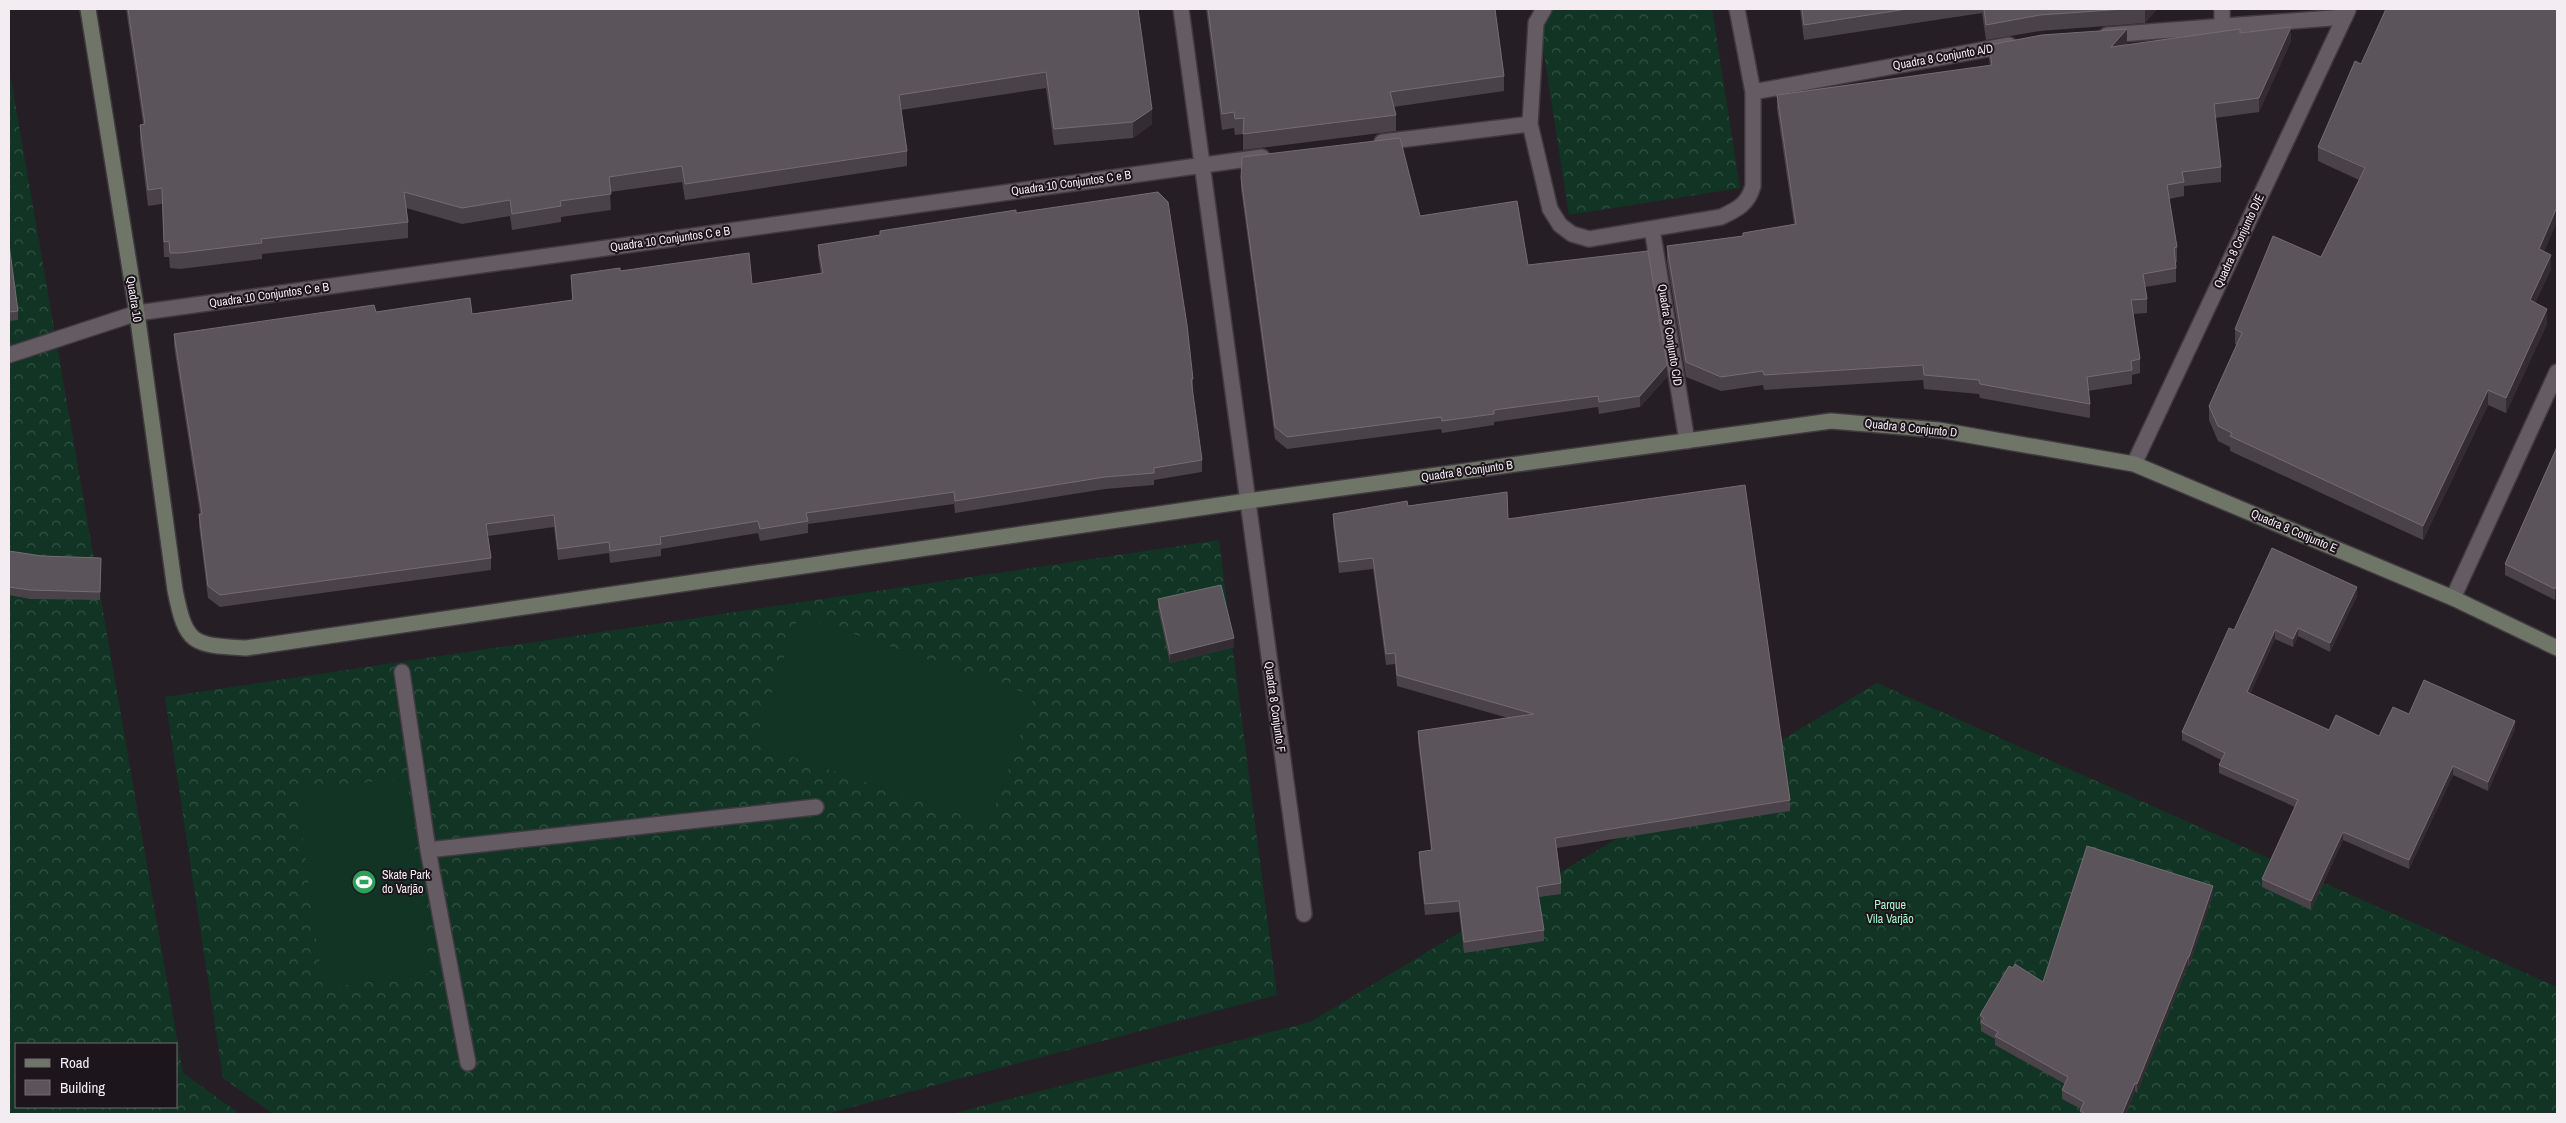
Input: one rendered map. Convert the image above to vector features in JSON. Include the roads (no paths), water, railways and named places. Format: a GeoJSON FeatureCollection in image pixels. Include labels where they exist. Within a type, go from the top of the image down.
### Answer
{"type":"FeatureCollection","features":[{"type":"Feature","properties":{"kind":"street","name":"Quadra 10"},"geometry":{"type":"LineString","coordinates":[[88,9],[137,313],[175,590],[182,623],[194,639],[207,646],[246,648],[1247,501]]}},
{"type":"Feature","properties":{"kind":"street","name":"Quadra 8 Conjunto F"},"geometry":{"type":"LineString","coordinates":[[1181,9],[1304,914]]}},
{"type":"Feature","properties":{"kind":"street"},"geometry":{"type":"LineString","coordinates":[[1544,9],[1536,23],[1530,124],[1550,209],[1560,225],[1572,234],[1589,239],[1722,217],[1738,209],[1749,200],[1753,186],[1753,92],[1737,9]]}},
{"type":"Feature","properties":{"kind":"street"},"geometry":{"type":"LineString","coordinates":[[2222,9],[2222,26]]}},
{"type":"Feature","properties":{"kind":"street"},"geometry":{"type":"LineString","coordinates":[[2089,36],[2222,26],[2347,13]]}},
{"type":"Feature","properties":{"kind":"street","name":"Quadra 8 Conjunto D/E"},"geometry":{"type":"LineString","coordinates":[[2134,464],[2347,13]]}},
{"type":"Feature","properties":{"kind":"street","name":"Quadra 8 Conjunto A/D"},"geometry":{"type":"LineString","coordinates":[[1753,92],[2022,43]]}},
{"type":"Feature","properties":{"kind":"street"},"geometry":{"type":"LineString","coordinates":[[1371,144],[1530,124]]}},
{"type":"Feature","properties":{"kind":"street","name":"Quadra 10 Conjuntos C e B"},"geometry":{"type":"LineString","coordinates":[[9,355],[137,313],[1203,164],[1272,156]]}},
{"type":"Feature","properties":{"kind":"street","name":"Quadra 8 Conjunto C/D"},"geometry":{"type":"LineString","coordinates":[[1652,229],[1687,441]]}},
{"type":"Feature","properties":{"kind":"street"},"geometry":{"type":"LineString","coordinates":[[2454,598],[2557,372]]}},
{"type":"Feature","properties":{"kind":"street","name":"Quadra 8 Conjunto D"},"geometry":{"type":"LineString","coordinates":[[1687,441],[1831,420],[1939,430],[2134,464]]}},
{"type":"Feature","properties":{"kind":"street","name":"Quadra 8 Conjunto B"},"geometry":{"type":"LineString","coordinates":[[1247,501],[1687,441]]}},
{"type":"Feature","properties":{"kind":"street","name":"Quadra 8 Conjunto E"},"geometry":{"type":"LineString","coordinates":[[2134,464],[2454,598],[2557,648]]}},
{"type":"Feature","properties":{"kind":"street"},"geometry":{"type":"LineString","coordinates":[[402,672],[428,850],[468,1063]]}},
{"type":"Feature","properties":{"kind":"street"},"geometry":{"type":"LineString","coordinates":[[428,850],[816,807]]}},
{"type":"Feature","properties":{"kind":"place","name":"Skate Park do Varjão"},"geometry":{"type":"Point","coordinates":[364,882]}},
{"type":"Feature","properties":{"kind":"park label","name":"Parque Vila Varjão"},"geometry":{"type":"Point","coordinates":[1890,912]}}]}
